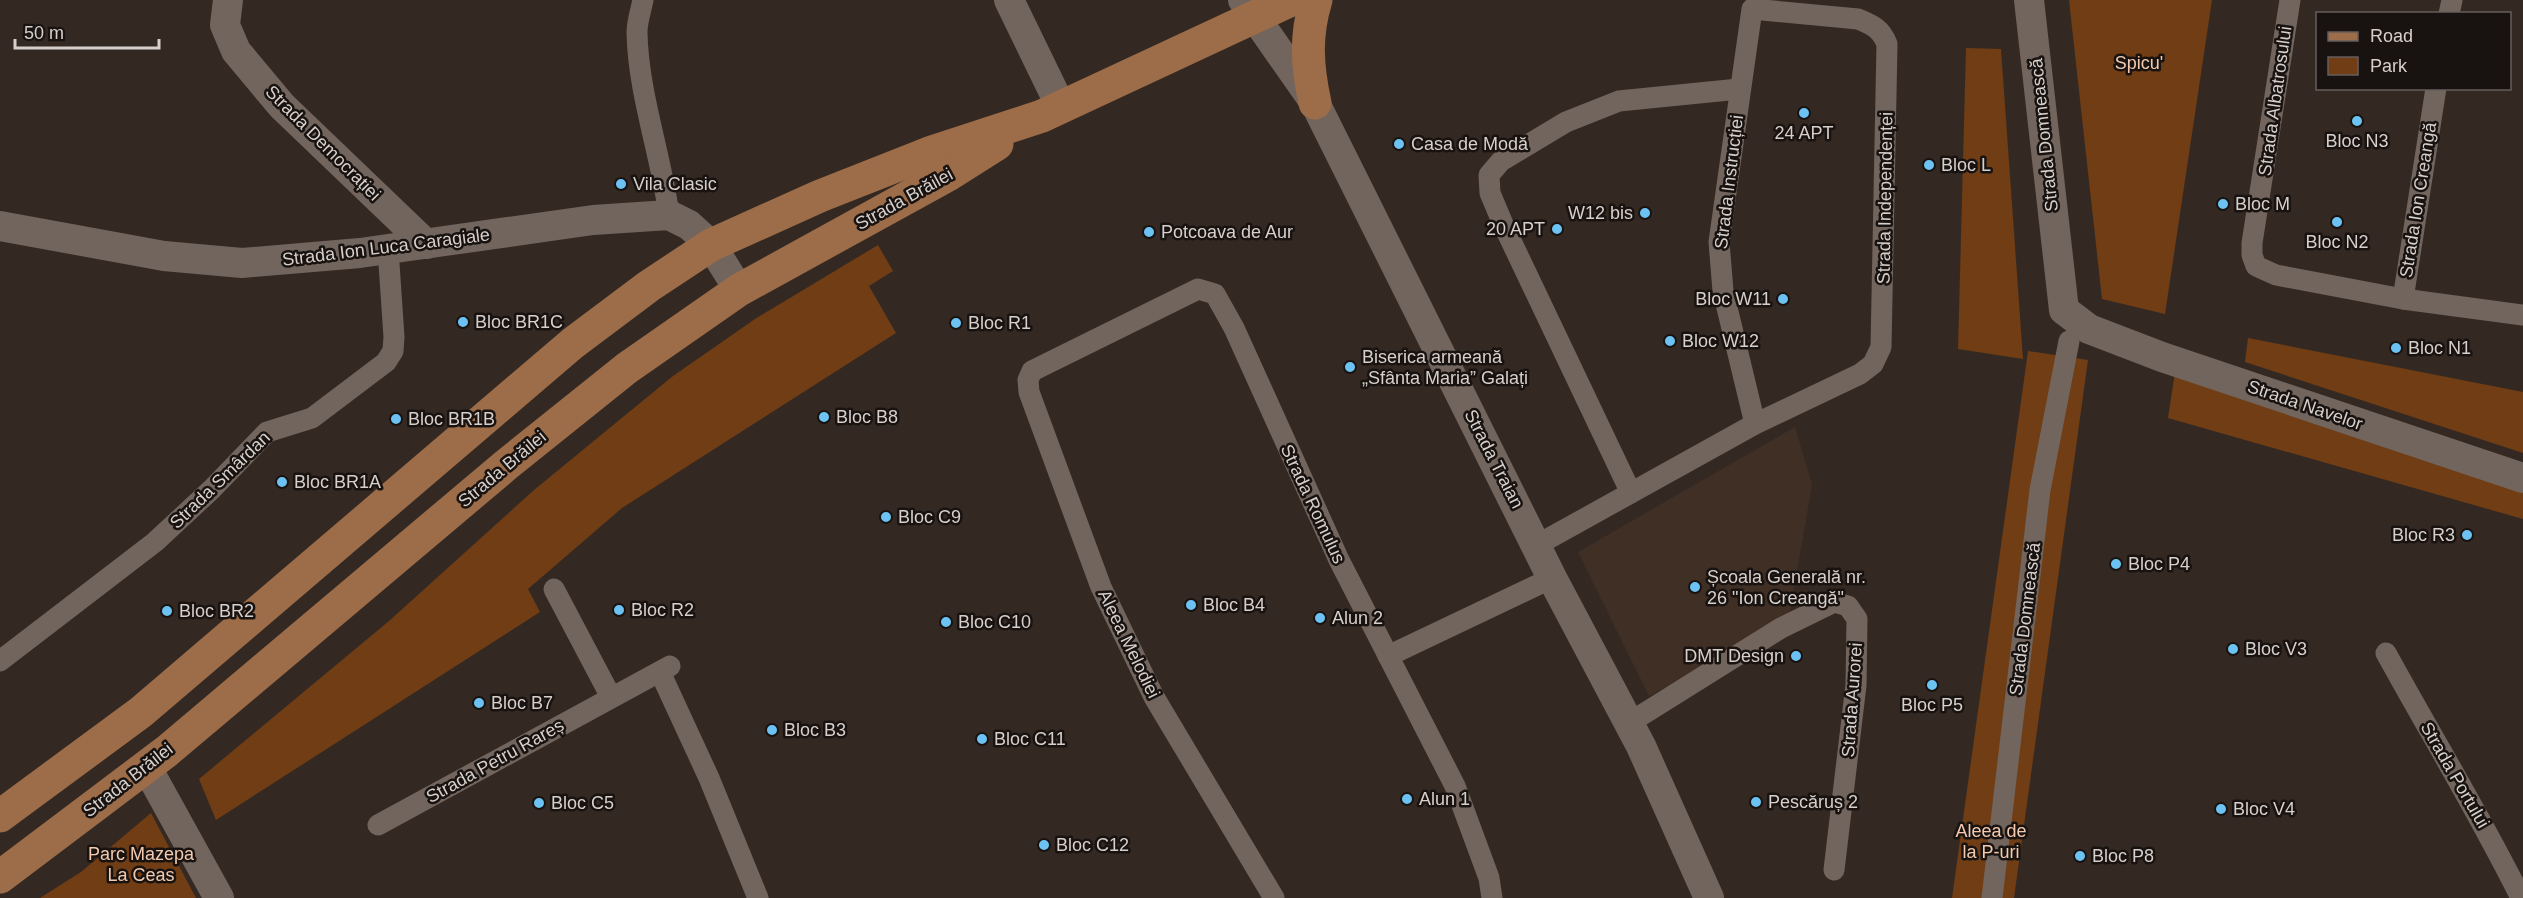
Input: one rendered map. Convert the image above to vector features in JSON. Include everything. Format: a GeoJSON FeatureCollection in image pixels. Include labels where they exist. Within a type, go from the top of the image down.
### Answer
{"type":"FeatureCollection","features":[{"type":"Feature","properties":{"kind":"main road","name":"Strada Democrației"},"geometry":{"type":"LineString","coordinates":[[228,0],[225,25],[236,51],[282,106],[426,244]]}},
{"type":"Feature","properties":{"kind":"main road"},"geometry":{"type":"LineString","coordinates":[[1010,0],[1051,112]]}},
{"type":"Feature","properties":{"kind":"main road","name":"Strada Brăilei"},"geometry":{"type":"LineString","coordinates":[[0,877],[146,766],[506,465],[627,368],[739,290],[948,175],[1051,112],[1248,9],[1291,0]]}},
{"type":"Feature","properties":{"kind":"main road"},"geometry":{"type":"LineString","coordinates":[[1315,102],[1308,71],[1307,40],[1316,0]]}},
{"type":"Feature","properties":{"kind":"main road","name":"Strada Domnească"},"geometry":{"type":"LineString","coordinates":[[2029,0],[2060,292],[2064,310],[2079,335]]}},
{"type":"Feature","properties":{"kind":"main road","name":"Strada Traian"},"geometry":{"type":"LineString","coordinates":[[1248,9],[1315,102],[1552,578],[1629,723],[1709,898]]}},
{"type":"Feature","properties":{"kind":"main road","name":"Strada Brăilei"},"geometry":{"type":"LineString","coordinates":[[0,816],[141,712],[573,344],[649,286],[711,245],[831,191],[929,153],[1051,112]]}},
{"type":"Feature","properties":{"kind":"main road","name":"Strada Ion Luca Caragiale"},"geometry":{"type":"LineString","coordinates":[[0,226],[164,256],[242,263],[388,249],[593,220],[669,215]]}},
{"type":"Feature","properties":{"kind":"main road"},"geometry":{"type":"LineString","coordinates":[[669,215],[689,225],[711,245],[739,290]]}},
{"type":"Feature","properties":{"kind":"main road","name":"Strada Navelor"},"geometry":{"type":"LineString","coordinates":[[2079,335],[2172,360],[2523,478]]}},
{"type":"Feature","properties":{"kind":"main road"},"geometry":{"type":"LineString","coordinates":[[146,766],[219,898]]}},
{"type":"Feature","properties":{"kind":"street"},"geometry":{"type":"LineString","coordinates":[[643,0],[637,30],[642,76],[664,175],[669,215]]}},
{"type":"Feature","properties":{"kind":"street","name":"Strada Albatrosului"},"geometry":{"type":"LineString","coordinates":[[2290,0],[2252,243],[2252,255],[2256,266],[2276,275],[2403,299]]}},
{"type":"Feature","properties":{"kind":"street","name":"Strada Instrucției"},"geometry":{"type":"LineString","coordinates":[[1752,9],[1719,242],[1720,273],[1755,424]]}},
{"type":"Feature","properties":{"kind":"street","name":"Strada Independenței"},"geometry":{"type":"LineString","coordinates":[[1537,545],[1755,424],[1860,374],[1873,364],[1881,347],[1888,56],[1883,33],[1873,25],[1858,20],[1752,9]]}},
{"type":"Feature","properties":{"kind":"street"},"geometry":{"type":"LineString","coordinates":[[1631,493],[1503,224],[1488,183],[1490,175],[1501,161],[1566,122],[1626,99],[1739,89]]}},
{"type":"Feature","properties":{"kind":"street","name":"Strada Ion Creangă"},"geometry":{"type":"LineString","coordinates":[[2436,90],[2403,299],[2523,315]]}},
{"type":"Feature","properties":{"kind":"street","name":"Strada Smârdan"},"geometry":{"type":"LineString","coordinates":[[0,661],[154,542],[212,489],[267,432],[312,418],[386,362],[393,351],[394,337],[388,249]]}},
{"type":"Feature","properties":{"kind":"street","name":"Strada Romulus"},"geometry":{"type":"LineString","coordinates":[[1032,371],[1186,292],[1198,289],[1208,290],[1215,294],[1234,328],[1339,560],[1455,786],[1490,878],[1492,898]]}},
{"type":"Feature","properties":{"kind":"street","name":"Strada Domnească"},"geometry":{"type":"LineString","coordinates":[[1992,898],[2040,490],[2079,335]]}},
{"type":"Feature","properties":{"kind":"street","name":"Aleea Melodiei"},"geometry":{"type":"LineString","coordinates":[[1032,371],[1028,380],[1029,392],[1101,587],[1154,697],[1274,898]]}},
{"type":"Feature","properties":{"kind":"street"},"geometry":{"type":"LineString","coordinates":[[1388,656],[1552,578]]}},
{"type":"Feature","properties":{"kind":"street"},"geometry":{"type":"LineString","coordinates":[[554,589],[611,697]]}},
{"type":"Feature","properties":{"kind":"street","name":"Strada Aurorei"},"geometry":{"type":"LineString","coordinates":[[1629,723],[1781,628],[1834,602],[1848,606],[1857,619],[1856,685],[1834,870]]}},
{"type":"Feature","properties":{"kind":"street","name":"Strada Portului"},"geometry":{"type":"LineString","coordinates":[[2386,653],[2464,795],[2490,835],[2521,898]]}},
{"type":"Feature","properties":{"kind":"street","name":"Strada Petru Rareș"},"geometry":{"type":"LineString","coordinates":[[378,825],[665,669],[758,898]]}},
{"type":"Feature","properties":{"kind":"shaded area","name":"Școala Generală nr. 26 \"Ion Creangă\""},"geometry":{"type":"Polygon","coordinates":[[[1795,427],[1812,485],[1788,623],[1649,696],[1578,552],[1795,427]]]}},
{"type":"Feature","properties":{"kind":"green space","name":"Spicu'"},"geometry":{"type":"Polygon","coordinates":[[[2069,0],[2212,0],[2165,314],[2102,299],[2069,0]]]}},
{"type":"Feature","properties":{"kind":"green space"},"geometry":{"type":"Polygon","coordinates":[[[1966,48],[2001,49],[2023,359],[1958,349],[1966,48]]]}},
{"type":"Feature","properties":{"kind":"green space"},"geometry":{"type":"Polygon","coordinates":[[[878,245],[893,271],[869,286],[896,333],[622,508],[528,589],[540,612],[216,820],[199,779],[389,621],[534,490],[673,376],[755,319],[878,245]]]}},
{"type":"Feature","properties":{"kind":"green space"},"geometry":{"type":"Polygon","coordinates":[[[2248,338],[2523,392],[2523,453],[2245,362],[2248,338]]]}},
{"type":"Feature","properties":{"kind":"green space","name":"Aleea de la P-uri"},"geometry":{"type":"Polygon","coordinates":[[[2028,351],[2088,360],[2014,898],[1952,898],[2028,351]]]}},
{"type":"Feature","properties":{"kind":"green space"},"geometry":{"type":"Polygon","coordinates":[[[2175,372],[2523,493],[2523,519],[2168,418],[2175,372]]]}},
{"type":"Feature","properties":{"kind":"green space","name":"Parc Mazepa La Ceas"},"geometry":{"type":"Polygon","coordinates":[[[151,813],[196,898],[40,898],[81,872],[151,813]]]}},
{"type":"Feature","properties":{"kind":"place","name":"24 APT"},"geometry":{"type":"Point","coordinates":[1804,113]}},
{"type":"Feature","properties":{"kind":"place","name":"Bloc N3"},"geometry":{"type":"Point","coordinates":[2357,121]}},
{"type":"Feature","properties":{"kind":"place","name":"Casa de Modă"},"geometry":{"type":"Point","coordinates":[1399,144]}},
{"type":"Feature","properties":{"kind":"place","name":"Bloc L"},"geometry":{"type":"Point","coordinates":[1929,165]}},
{"type":"Feature","properties":{"kind":"place","name":"Vila Clasic"},"geometry":{"type":"Point","coordinates":[621,184]}},
{"type":"Feature","properties":{"kind":"place","name":"Bloc M"},"geometry":{"type":"Point","coordinates":[2223,204]}},
{"type":"Feature","properties":{"kind":"place","name":"W12 bis"},"geometry":{"type":"Point","coordinates":[1645,213]}},
{"type":"Feature","properties":{"kind":"place","name":"Bloc N2"},"geometry":{"type":"Point","coordinates":[2337,222]}},
{"type":"Feature","properties":{"kind":"place","name":"20 APT"},"geometry":{"type":"Point","coordinates":[1557,229]}},
{"type":"Feature","properties":{"kind":"place","name":"Potcoava de Aur"},"geometry":{"type":"Point","coordinates":[1149,232]}},
{"type":"Feature","properties":{"kind":"place","name":"Bloc W11"},"geometry":{"type":"Point","coordinates":[1783,299]}},
{"type":"Feature","properties":{"kind":"place","name":"Bloc BR1C"},"geometry":{"type":"Point","coordinates":[463,322]}},
{"type":"Feature","properties":{"kind":"place","name":"Bloc R1"},"geometry":{"type":"Point","coordinates":[956,323]}},
{"type":"Feature","properties":{"kind":"place","name":"Bloc W12"},"geometry":{"type":"Point","coordinates":[1670,341]}},
{"type":"Feature","properties":{"kind":"place","name":"Bloc N1"},"geometry":{"type":"Point","coordinates":[2396,348]}},
{"type":"Feature","properties":{"kind":"place","name":"Biserica armeană „Sfânta Maria” Galați"},"geometry":{"type":"Point","coordinates":[1350,367]}},
{"type":"Feature","properties":{"kind":"place","name":"Bloc B8"},"geometry":{"type":"Point","coordinates":[824,417]}},
{"type":"Feature","properties":{"kind":"place","name":"Bloc BR1B"},"geometry":{"type":"Point","coordinates":[396,419]}},
{"type":"Feature","properties":{"kind":"place","name":"Bloc BR1A"},"geometry":{"type":"Point","coordinates":[282,482]}},
{"type":"Feature","properties":{"kind":"place","name":"Bloc C9"},"geometry":{"type":"Point","coordinates":[886,517]}},
{"type":"Feature","properties":{"kind":"place","name":"Bloc R3"},"geometry":{"type":"Point","coordinates":[2467,535]}},
{"type":"Feature","properties":{"kind":"place","name":"Bloc P4"},"geometry":{"type":"Point","coordinates":[2116,564]}},
{"type":"Feature","properties":{"kind":"place","name":"Școala Generală nr. 26 \"Ion Creangă\""},"geometry":{"type":"Point","coordinates":[1695,587]}},
{"type":"Feature","properties":{"kind":"place","name":"Bloc B4"},"geometry":{"type":"Point","coordinates":[1191,605]}},
{"type":"Feature","properties":{"kind":"place","name":"Bloc R2"},"geometry":{"type":"Point","coordinates":[619,610]}},
{"type":"Feature","properties":{"kind":"place","name":"Bloc BR2"},"geometry":{"type":"Point","coordinates":[167,611]}},
{"type":"Feature","properties":{"kind":"place","name":"Alun 2"},"geometry":{"type":"Point","coordinates":[1320,618]}},
{"type":"Feature","properties":{"kind":"place","name":"Bloc C10"},"geometry":{"type":"Point","coordinates":[946,622]}},
{"type":"Feature","properties":{"kind":"place","name":"Bloc V3"},"geometry":{"type":"Point","coordinates":[2233,649]}},
{"type":"Feature","properties":{"kind":"place","name":"DMT Design"},"geometry":{"type":"Point","coordinates":[1796,656]}},
{"type":"Feature","properties":{"kind":"place","name":"Bloc P5"},"geometry":{"type":"Point","coordinates":[1932,685]}},
{"type":"Feature","properties":{"kind":"place","name":"Bloc B7"},"geometry":{"type":"Point","coordinates":[479,703]}},
{"type":"Feature","properties":{"kind":"place","name":"Bloc B3"},"geometry":{"type":"Point","coordinates":[772,730]}},
{"type":"Feature","properties":{"kind":"place","name":"Bloc C11"},"geometry":{"type":"Point","coordinates":[982,739]}},
{"type":"Feature","properties":{"kind":"place","name":"Alun 1"},"geometry":{"type":"Point","coordinates":[1407,799]}},
{"type":"Feature","properties":{"kind":"place","name":"Pescăruș 2"},"geometry":{"type":"Point","coordinates":[1756,802]}},
{"type":"Feature","properties":{"kind":"place","name":"Bloc C5"},"geometry":{"type":"Point","coordinates":[539,803]}},
{"type":"Feature","properties":{"kind":"place","name":"Bloc V4"},"geometry":{"type":"Point","coordinates":[2221,809]}},
{"type":"Feature","properties":{"kind":"place","name":"Bloc C12"},"geometry":{"type":"Point","coordinates":[1044,845]}},
{"type":"Feature","properties":{"kind":"place","name":"Bloc P8"},"geometry":{"type":"Point","coordinates":[2080,856]}}]}
